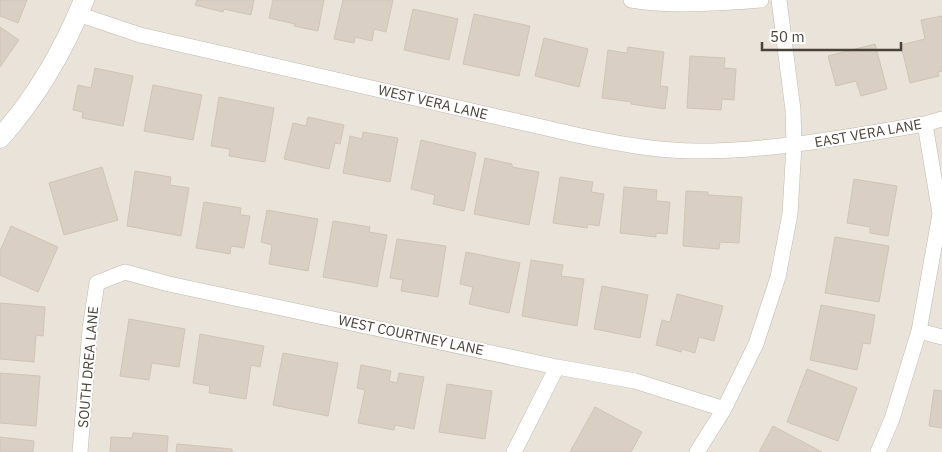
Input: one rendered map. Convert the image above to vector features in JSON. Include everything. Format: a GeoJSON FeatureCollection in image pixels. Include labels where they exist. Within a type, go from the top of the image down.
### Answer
{"type":"FeatureCollection","features":[{"type":"Feature","properties":{"kind":"street"},"geometry":{"type":"LineString","coordinates":[[631,0],[679,3],[761,0]]}},
{"type":"Feature","properties":{"kind":"street"},"geometry":{"type":"LineString","coordinates":[[697,452],[724,409],[756,344],[778,277],[790,214],[794,145],[793,110],[779,0]]}},
{"type":"Feature","properties":{"kind":"street"},"geometry":{"type":"LineString","coordinates":[[0,138],[38,88],[60,50],[81,7]]}},
{"type":"Feature","properties":{"kind":"street","name":"WEST VERA LANE"},"geometry":{"type":"LineString","coordinates":[[81,7],[140,35],[610,142],[647,148],[698,151],[794,145]]}},
{"type":"Feature","properties":{"kind":"street","name":"EAST VERA LANE"},"geometry":{"type":"LineString","coordinates":[[794,145],[925,124],[942,119]]}},
{"type":"Feature","properties":{"kind":"street"},"geometry":{"type":"LineString","coordinates":[[878,452],[892,419],[919,331],[940,214],[925,124]]}},
{"type":"Feature","properties":{"kind":"street","name":"WEST COURTNEY LANE"},"geometry":{"type":"LineString","coordinates":[[97,283],[125,272],[169,284],[635,381],[724,409]]}},
{"type":"Feature","properties":{"kind":"street","name":"SOUTH DREA LANE"},"geometry":{"type":"LineString","coordinates":[[80,452],[90,329],[97,283]]}},
{"type":"Feature","properties":{"kind":"street"},"geometry":{"type":"LineString","coordinates":[[919,331],[942,336]]}},
{"type":"Feature","properties":{"kind":"street"},"geometry":{"type":"LineString","coordinates":[[514,452],[557,366]]}},
{"type":"Feature","properties":{"kind":"shaded area"},"geometry":{"type":"Polygon","coordinates":[[[0,0],[942,0],[942,452],[0,452],[0,0]]]}},
{"type":"Feature","properties":{"kind":"building"},"geometry":{"type":"Polygon","coordinates":[[[0,0],[27,0],[18,23],[0,16],[0,0]]]}},
{"type":"Feature","properties":{"kind":"building"},"geometry":{"type":"Polygon","coordinates":[[[197,0],[254,0],[251,15],[224,9],[223,12],[195,5],[197,0]]]}},
{"type":"Feature","properties":{"kind":"building"},"geometry":{"type":"Polygon","coordinates":[[[273,0],[324,0],[318,31],[269,18],[273,0]]]}},
{"type":"Feature","properties":{"kind":"building"},"geometry":{"type":"Polygon","coordinates":[[[343,0],[393,0],[386,32],[374,29],[372,41],[355,37],[354,43],[334,39],[343,0]]]}},
{"type":"Feature","properties":{"kind":"building"},"geometry":{"type":"Polygon","coordinates":[[[413,9],[458,19],[449,60],[404,50],[413,9]]]}},
{"type":"Feature","properties":{"kind":"building"},"geometry":{"type":"Polygon","coordinates":[[[474,14],[530,26],[519,76],[463,64],[474,14]]]}},
{"type":"Feature","properties":{"kind":"building"},"geometry":{"type":"Polygon","coordinates":[[[942,16],[942,71],[938,72],[939,76],[910,83],[901,45],[925,39],[921,20],[942,16]]]}},
{"type":"Feature","properties":{"kind":"building"},"geometry":{"type":"Polygon","coordinates":[[[0,27],[19,40],[0,67],[0,27]]]}},
{"type":"Feature","properties":{"kind":"building"},"geometry":{"type":"Polygon","coordinates":[[[544,38],[588,49],[579,87],[535,76],[544,38]]]}},
{"type":"Feature","properties":{"kind":"building"},"geometry":{"type":"Polygon","coordinates":[[[875,44],[887,89],[861,96],[856,81],[836,86],[828,56],[875,44]]]}},
{"type":"Feature","properties":{"kind":"building"},"geometry":{"type":"Polygon","coordinates":[[[628,47],[664,52],[660,86],[668,87],[665,109],[602,98],[608,50],[627,53],[628,47]]]}},
{"type":"Feature","properties":{"kind":"building"},"geometry":{"type":"Polygon","coordinates":[[[690,56],[725,58],[724,68],[736,69],[734,100],[722,99],[721,110],[687,108],[690,56]]]}},
{"type":"Feature","properties":{"kind":"building"},"geometry":{"type":"Polygon","coordinates":[[[95,68],[133,76],[123,126],[82,118],[83,112],[73,110],[78,85],[91,88],[95,68]]]}},
{"type":"Feature","properties":{"kind":"building"},"geometry":{"type":"Polygon","coordinates":[[[153,85],[202,95],[193,140],[144,131],[153,85]]]}},
{"type":"Feature","properties":{"kind":"building"},"geometry":{"type":"Polygon","coordinates":[[[219,97],[274,108],[265,162],[229,156],[230,149],[211,146],[219,97]]]}},
{"type":"Feature","properties":{"kind":"building"},"geometry":{"type":"Polygon","coordinates":[[[308,117],[344,125],[340,144],[335,143],[329,169],[284,159],[293,123],[306,126],[308,117]]]}},
{"type":"Feature","properties":{"kind":"building"},"geometry":{"type":"Polygon","coordinates":[[[363,132],[398,138],[390,182],[343,173],[350,136],[362,139],[363,132]]]}},
{"type":"Feature","properties":{"kind":"building"},"geometry":{"type":"Polygon","coordinates":[[[421,140],[476,153],[464,211],[433,204],[435,195],[411,189],[421,140]]]}},
{"type":"Feature","properties":{"kind":"building"},"geometry":{"type":"Polygon","coordinates":[[[485,158],[512,164],[512,167],[539,172],[529,225],[474,214],[485,158]]]}},
{"type":"Feature","properties":{"kind":"building"},"geometry":{"type":"Polygon","coordinates":[[[102,167],[118,220],[64,235],[49,183],[102,167]]]}},
{"type":"Feature","properties":{"kind":"building"},"geometry":{"type":"Polygon","coordinates":[[[135,171],[171,177],[170,185],[189,188],[181,236],[127,226],[135,171]]]}},
{"type":"Feature","properties":{"kind":"building"},"geometry":{"type":"Polygon","coordinates":[[[560,177],[593,182],[591,192],[604,194],[599,226],[588,224],[587,228],[553,223],[560,177]]]}},
{"type":"Feature","properties":{"kind":"building"},"geometry":{"type":"Polygon","coordinates":[[[854,179],[897,186],[888,236],[870,233],[870,227],[847,223],[854,179]]]}},
{"type":"Feature","properties":{"kind":"building"},"geometry":{"type":"Polygon","coordinates":[[[624,187],[657,190],[656,201],[670,202],[667,234],[656,233],[656,237],[620,233],[624,187]]]}},
{"type":"Feature","properties":{"kind":"building"},"geometry":{"type":"Polygon","coordinates":[[[686,191],[708,192],[708,195],[742,197],[739,243],[720,242],[719,249],[683,246],[686,191]]]}},
{"type":"Feature","properties":{"kind":"building"},"geometry":{"type":"Polygon","coordinates":[[[204,202],[241,208],[240,215],[250,216],[244,248],[231,246],[230,254],[196,248],[204,202]]]}},
{"type":"Feature","properties":{"kind":"building"},"geometry":{"type":"Polygon","coordinates":[[[267,210],[318,219],[308,271],[269,264],[272,245],[261,242],[267,210]]]}},
{"type":"Feature","properties":{"kind":"building"},"geometry":{"type":"Polygon","coordinates":[[[333,221],[370,227],[369,232],[387,235],[377,287],[323,277],[333,221]]]}},
{"type":"Feature","properties":{"kind":"building"},"geometry":{"type":"Polygon","coordinates":[[[11,226],[58,247],[38,292],[0,275],[0,251],[11,226]]]}},
{"type":"Feature","properties":{"kind":"building"},"geometry":{"type":"Polygon","coordinates":[[[835,237],[889,246],[879,302],[825,293],[835,237]]]}},
{"type":"Feature","properties":{"kind":"building"},"geometry":{"type":"Polygon","coordinates":[[[397,239],[446,246],[438,297],[401,291],[403,280],[390,278],[397,239]]]}},
{"type":"Feature","properties":{"kind":"building"},"geometry":{"type":"Polygon","coordinates":[[[466,252],[520,263],[509,313],[469,304],[473,287],[460,284],[466,252]]]}},
{"type":"Feature","properties":{"kind":"building"},"geometry":{"type":"Polygon","coordinates":[[[531,260],[563,265],[561,276],[584,279],[577,326],[522,316],[531,260]]]}},
{"type":"Feature","properties":{"kind":"building"},"geometry":{"type":"Polygon","coordinates":[[[602,286],[648,295],[640,338],[594,329],[602,286]]]}},
{"type":"Feature","properties":{"kind":"building"},"geometry":{"type":"Polygon","coordinates":[[[677,294],[723,306],[714,341],[699,337],[695,353],[682,349],[681,352],[656,345],[662,320],[670,322],[677,294]]]}},
{"type":"Feature","properties":{"kind":"building"},"geometry":{"type":"Polygon","coordinates":[[[0,303],[45,307],[43,336],[36,335],[34,362],[0,359],[0,303]]]}},
{"type":"Feature","properties":{"kind":"building"},"geometry":{"type":"Polygon","coordinates":[[[821,305],[875,315],[870,344],[863,343],[857,370],[810,360],[821,305]]]}},
{"type":"Feature","properties":{"kind":"building"},"geometry":{"type":"Polygon","coordinates":[[[129,319],[185,329],[179,367],[152,363],[149,380],[120,376],[129,319]]]}},
{"type":"Feature","properties":{"kind":"building"},"geometry":{"type":"Polygon","coordinates":[[[200,334],[264,346],[260,367],[251,365],[246,399],[209,393],[210,386],[193,383],[200,334]]]}},
{"type":"Feature","properties":{"kind":"building"},"geometry":{"type":"Polygon","coordinates":[[[283,353],[338,363],[328,416],[273,405],[283,353]]]}},
{"type":"Feature","properties":{"kind":"building"},"geometry":{"type":"Polygon","coordinates":[[[361,365],[391,371],[389,381],[397,383],[399,373],[424,377],[414,429],[395,425],[394,430],[358,423],[365,390],[357,388],[361,365]]]}},
{"type":"Feature","properties":{"kind":"building"},"geometry":{"type":"Polygon","coordinates":[[[807,369],[857,388],[838,441],[787,422],[807,369]]]}},
{"type":"Feature","properties":{"kind":"building"},"geometry":{"type":"Polygon","coordinates":[[[0,373],[40,376],[36,426],[0,423],[0,373]]]}},
{"type":"Feature","properties":{"kind":"building"},"geometry":{"type":"Polygon","coordinates":[[[447,384],[492,391],[485,439],[439,432],[447,384]]]}},
{"type":"Feature","properties":{"kind":"building"},"geometry":{"type":"Polygon","coordinates":[[[934,390],[942,391],[942,428],[929,426],[934,390]]]}},
{"type":"Feature","properties":{"kind":"building"},"geometry":{"type":"Polygon","coordinates":[[[595,407],[642,432],[631,452],[570,452],[595,407]]]}},
{"type":"Feature","properties":{"kind":"building"},"geometry":{"type":"Polygon","coordinates":[[[773,426],[822,452],[759,452],[773,426]]]}},
{"type":"Feature","properties":{"kind":"building"},"geometry":{"type":"Polygon","coordinates":[[[133,433],[168,436],[167,452],[110,452],[111,437],[132,438],[133,433]]]}},
{"type":"Feature","properties":{"kind":"building"},"geometry":{"type":"Polygon","coordinates":[[[0,437],[34,441],[33,452],[0,452],[0,437]]]}},
{"type":"Feature","properties":{"kind":"building"},"geometry":{"type":"Polygon","coordinates":[[[177,444],[232,449],[232,452],[176,452],[177,444]]]}}]}
